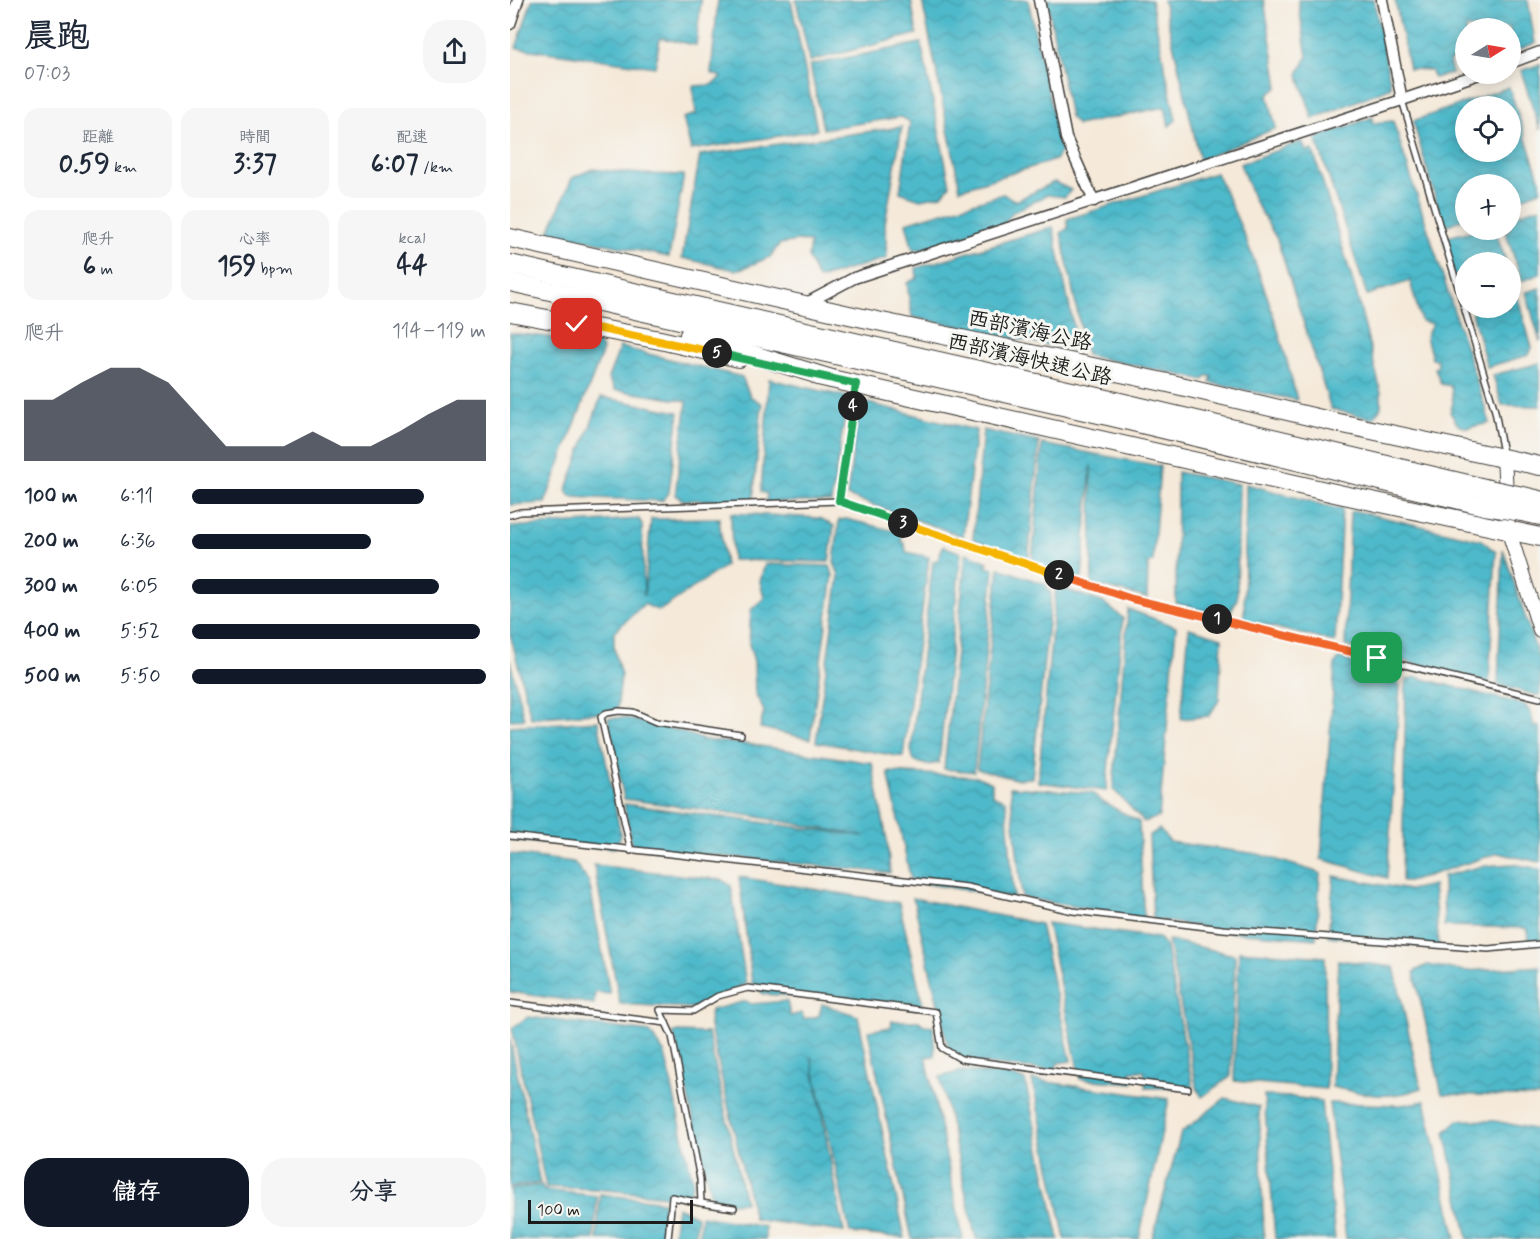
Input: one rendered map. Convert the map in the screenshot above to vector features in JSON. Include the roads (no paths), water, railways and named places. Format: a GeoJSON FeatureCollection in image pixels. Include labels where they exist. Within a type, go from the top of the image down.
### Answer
{"type":"FeatureCollection","features":[{"type":"Feature","properties":{"kind":"main road","name":"西部濱海公路"},"geometry":{"type":"LineString","coordinates":[[510,238],[1540,466]]}},
{"type":"Feature","properties":{"kind":"main road","name":"西部濱海快速公路"},"geometry":{"type":"LineString","coordinates":[[510,264],[1116,401],[1487,498]]}},
{"type":"Feature","properties":{"kind":"main road","name":"西部濱海快速公路"},"geometry":{"type":"LineString","coordinates":[[510,282],[1112,417],[1487,498],[1528,503],[1540,516]]}},
{"type":"Feature","properties":{"kind":"main road"},"geometry":{"type":"LineString","coordinates":[[510,288],[586,311],[706,339],[832,380]]}},
{"type":"Feature","properties":{"kind":"main road"},"geometry":{"type":"LineString","coordinates":[[510,312],[660,340],[1339,494],[1540,537]]}},
{"type":"Feature","properties":{"kind":"street"},"geometry":{"type":"LineString","coordinates":[[510,24],[518,0]]}},
{"type":"Feature","properties":{"kind":"street"},"geometry":{"type":"LineString","coordinates":[[1039,0],[1066,138],[1094,201]]}},
{"type":"Feature","properties":{"kind":"street"},"geometry":{"type":"LineString","coordinates":[[1382,0],[1402,100]]}},
{"type":"Feature","properties":{"kind":"street"},"geometry":{"type":"LineString","coordinates":[[1521,59],[1540,52]]}},
{"type":"Feature","properties":{"kind":"street"},"geometry":{"type":"LineString","coordinates":[[804,304],[854,278],[1455,82]]}},
{"type":"Feature","properties":{"kind":"street"},"geometry":{"type":"LineString","coordinates":[[1504,457],[1509,529],[1540,630]]}},
{"type":"Feature","properties":{"kind":"lane"},"geometry":{"type":"LineString","coordinates":[[1402,100],[1495,411],[1504,457]]}},
{"type":"Feature","properties":{"kind":"lane"},"geometry":{"type":"LineString","coordinates":[[839,501],[856,384]]}},
{"type":"Feature","properties":{"kind":"lane"},"geometry":{"type":"LineString","coordinates":[[510,515],[520,512],[839,501],[1132,599],[1540,698]]}},
{"type":"Feature","properties":{"kind":"lane"},"geometry":{"type":"LineString","coordinates":[[631,851],[601,717],[606,713],[633,712],[656,722],[741,735]]}},
{"type":"Feature","properties":{"kind":"lane"},"geometry":{"type":"LineString","coordinates":[[510,836],[967,887],[1073,911],[1223,929],[1488,949],[1540,944]]}},
{"type":"Feature","properties":{"kind":"lane"},"geometry":{"type":"LineString","coordinates":[[701,1203],[698,1168],[672,1036],[660,1010],[693,1011],[718,996],[748,988],[936,1012],[942,1048],[961,1059],[1188,1089]]}},
{"type":"Feature","properties":{"kind":"lane"},"geometry":{"type":"LineString","coordinates":[[510,1003],[666,1023]]}},
{"type":"Feature","properties":{"kind":"lane"},"geometry":{"type":"LineString","coordinates":[[668,1239],[672,1197],[734,1208]]}},
{"type":"Feature","properties":{"kind":"water"},"geometry":{"type":"Polygon","coordinates":[[[532,0],[701,0],[696,45],[660,38],[655,67],[516,48],[532,0]]]}},
{"type":"Feature","properties":{"kind":"water"},"geometry":{"type":"Polygon","coordinates":[[[718,0],[791,0],[817,130],[691,150],[683,118],[696,114],[693,86],[712,85],[721,77],[711,73],[718,0]]]}},
{"type":"Feature","properties":{"kind":"water"},"geometry":{"type":"Polygon","coordinates":[[[796,0],[911,0],[917,34],[810,61],[796,0]]]}},
{"type":"Feature","properties":{"kind":"water"},"geometry":{"type":"Polygon","coordinates":[[[922,0],[1028,0],[1061,151],[1055,160],[960,189],[922,0]]]}},
{"type":"Feature","properties":{"kind":"water"},"geometry":{"type":"Polygon","coordinates":[[[1047,0],[1151,0],[1176,120],[1169,126],[1165,107],[1077,125],[1070,117],[1047,0]]]}},
{"type":"Feature","properties":{"kind":"water"},"geometry":{"type":"Polygon","coordinates":[[[1163,0],[1264,0],[1278,87],[1268,95],[1276,128],[1200,160],[1163,0]]]}},
{"type":"Feature","properties":{"kind":"water"},"geometry":{"type":"Polygon","coordinates":[[[1298,0],[1374,0],[1391,87],[1313,119],[1298,74],[1307,57],[1298,0]]]}},
{"type":"Feature","properties":{"kind":"water"},"geometry":{"type":"Polygon","coordinates":[[[1395,0],[1528,0],[1535,43],[1521,49],[1521,18],[1455,18],[1455,59],[1449,61],[1452,73],[1434,78],[1430,70],[1409,69],[1395,0]]]}},
{"type":"Feature","properties":{"kind":"water"},"geometry":{"type":"Polygon","coordinates":[[[921,43],[950,185],[942,195],[920,199],[900,192],[910,122],[901,117],[823,129],[810,65],[921,43]]]}},
{"type":"Feature","properties":{"kind":"water"},"geometry":{"type":"Polygon","coordinates":[[[1540,64],[1540,130],[1521,71],[1540,64]]]}},
{"type":"Feature","properties":{"kind":"water"},"geometry":{"type":"Polygon","coordinates":[[[1509,87],[1512,96],[1484,96],[1509,87]]]}},
{"type":"Feature","properties":{"kind":"water"},"geometry":{"type":"Polygon","coordinates":[[[1455,106],[1455,162],[1521,162],[1521,123],[1540,181],[1540,191],[1521,198],[1521,174],[1455,174],[1455,222],[1448,225],[1442,221],[1413,121],[1455,106]]]}},
{"type":"Feature","properties":{"kind":"water"},"geometry":{"type":"Polygon","coordinates":[[[1373,117],[1372,123],[1393,121],[1490,423],[1467,428],[1458,425],[1450,412],[1453,403],[1451,386],[1441,384],[1435,368],[1438,366],[1437,359],[1432,359],[1426,336],[1432,324],[1421,321],[1410,281],[1367,295],[1316,138],[1373,117]]]}},
{"type":"Feature","properties":{"kind":"water"},"geometry":{"type":"Polygon","coordinates":[[[902,127],[885,223],[887,258],[818,279],[808,258],[810,242],[797,241],[780,244],[770,257],[735,270],[682,258],[700,155],[902,127]]]}},
{"type":"Feature","properties":{"kind":"water"},"geometry":{"type":"Polygon","coordinates":[[[1302,141],[1306,151],[1313,150],[1357,295],[1381,392],[1381,407],[1373,419],[1331,409],[1277,239],[1254,200],[1240,164],[1302,141]]]}},
{"type":"Feature","properties":{"kind":"water"},"geometry":{"type":"Polygon","coordinates":[[[592,169],[641,174],[684,175],[669,257],[549,232],[572,178],[592,169]]]}},
{"type":"Feature","properties":{"kind":"water"},"geometry":{"type":"Polygon","coordinates":[[[1216,173],[1263,284],[1297,400],[1210,383],[1212,376],[1206,376],[1204,380],[1086,355],[1061,233],[1068,228],[1067,219],[1216,173]]]}},
{"type":"Feature","properties":{"kind":"water"},"geometry":{"type":"Polygon","coordinates":[[[1054,182],[1071,190],[1065,197],[1047,195],[1013,212],[1004,224],[922,250],[913,250],[906,223],[1003,194],[1016,201],[1054,182]]]}},
{"type":"Feature","properties":{"kind":"water"},"geometry":{"type":"Polygon","coordinates":[[[1540,207],[1540,274],[1522,281],[1521,252],[1512,252],[1508,240],[1521,240],[1521,213],[1540,207]]]}},
{"type":"Feature","properties":{"kind":"water"},"geometry":{"type":"Polygon","coordinates":[[[1053,227],[1079,352],[912,317],[907,283],[917,278],[916,268],[1053,227]]]}},
{"type":"Feature","properties":{"kind":"water"},"geometry":{"type":"Polygon","coordinates":[[[1455,235],[1455,240],[1498,240],[1503,252],[1455,252],[1455,278],[1443,238],[1455,235]]]}},
{"type":"Feature","properties":{"kind":"water"},"geometry":{"type":"Polygon","coordinates":[[[1540,288],[1540,342],[1526,292],[1540,288]]]}},
{"type":"Feature","properties":{"kind":"water"},"geometry":{"type":"Polygon","coordinates":[[[1521,309],[1532,348],[1529,355],[1487,367],[1473,318],[1521,318],[1521,309]]]}},
{"type":"Feature","properties":{"kind":"water"},"geometry":{"type":"Polygon","coordinates":[[[510,333],[597,342],[603,350],[545,503],[510,505],[510,333]]]}},
{"type":"Feature","properties":{"kind":"water"},"geometry":{"type":"Polygon","coordinates":[[[620,347],[742,377],[750,396],[762,404],[753,501],[683,500],[675,495],[687,401],[615,390],[608,378],[620,347]]]}},
{"type":"Feature","properties":{"kind":"water"},"geometry":{"type":"Polygon","coordinates":[[[1540,363],[1540,406],[1502,405],[1493,375],[1540,363]]]}},
{"type":"Feature","properties":{"kind":"water"},"geometry":{"type":"Polygon","coordinates":[[[769,379],[848,397],[831,502],[766,502],[767,494],[761,492],[769,379]]]}},
{"type":"Feature","properties":{"kind":"water"},"geometry":{"type":"Polygon","coordinates":[[[601,397],[679,412],[669,493],[662,501],[572,497],[566,491],[601,397]]]}},
{"type":"Feature","properties":{"kind":"water"},"geometry":{"type":"Polygon","coordinates":[[[860,401],[976,430],[963,536],[847,496],[860,401]]]}},
{"type":"Feature","properties":{"kind":"water"},"geometry":{"type":"Polygon","coordinates":[[[983,430],[1039,442],[1028,562],[973,539],[983,430]]]}},
{"type":"Feature","properties":{"kind":"water"},"geometry":{"type":"Polygon","coordinates":[[[1042,444],[1160,466],[1153,561],[1148,565],[1147,598],[1092,584],[1091,465],[1082,578],[1078,580],[1032,563],[1042,444]]]}},
{"type":"Feature","properties":{"kind":"water"},"geometry":{"type":"Polygon","coordinates":[[[1177,472],[1239,484],[1237,599],[1228,617],[1176,603],[1177,472]]]}},
{"type":"Feature","properties":{"kind":"water"},"geometry":{"type":"Polygon","coordinates":[[[1246,484],[1342,508],[1335,642],[1244,620],[1246,484]]]}},
{"type":"Feature","properties":{"kind":"water"},"geometry":{"type":"Polygon","coordinates":[[[1356,511],[1481,540],[1496,552],[1489,683],[1345,646],[1350,512],[1356,511]]]}},
{"type":"Feature","properties":{"kind":"water"},"geometry":{"type":"Polygon","coordinates":[[[731,513],[820,518],[834,526],[829,562],[732,560],[731,513]]]}},
{"type":"Feature","properties":{"kind":"water"},"geometry":{"type":"Polygon","coordinates":[[[719,518],[725,566],[659,611],[644,604],[614,632],[614,648],[621,676],[617,711],[531,718],[510,633],[510,527],[639,519],[642,524],[644,596],[651,519],[719,518]]]}},
{"type":"Feature","properties":{"kind":"water"},"geometry":{"type":"Polygon","coordinates":[[[846,519],[903,533],[901,541],[905,544],[906,552],[929,557],[903,757],[816,742],[839,575],[834,563],[839,520],[846,519]]]}},
{"type":"Feature","properties":{"kind":"water"},"geometry":{"type":"Polygon","coordinates":[[[943,546],[961,553],[939,763],[927,765],[914,761],[911,750],[933,561],[938,560],[943,546]]]}},
{"type":"Feature","properties":{"kind":"water"},"geometry":{"type":"Polygon","coordinates":[[[1503,549],[1540,662],[1540,696],[1498,685],[1503,549]]]}},
{"type":"Feature","properties":{"kind":"water"},"geometry":{"type":"Polygon","coordinates":[[[966,553],[988,562],[986,567],[994,569],[974,772],[944,769],[966,553]]]}},
{"type":"Feature","properties":{"kind":"water"},"geometry":{"type":"Polygon","coordinates":[[[765,564],[830,566],[833,575],[810,739],[760,728],[764,711],[755,693],[754,661],[749,644],[751,610],[764,598],[760,581],[765,564]]]}},
{"type":"Feature","properties":{"kind":"water"},"geometry":{"type":"Polygon","coordinates":[[[999,568],[1045,584],[1051,594],[1032,778],[1015,779],[977,769],[999,568]]]}},
{"type":"Feature","properties":{"kind":"water"},"geometry":{"type":"Polygon","coordinates":[[[1056,586],[1104,603],[1123,618],[1106,791],[1038,782],[1056,586]]]}},
{"type":"Feature","properties":{"kind":"water"},"geometry":{"type":"Polygon","coordinates":[[[1128,609],[1176,627],[1159,817],[1144,822],[1113,789],[1128,609]]]}},
{"type":"Feature","properties":{"kind":"water"},"geometry":{"type":"Polygon","coordinates":[[[1189,628],[1222,638],[1219,700],[1209,716],[1181,719],[1189,628]]]}},
{"type":"Feature","properties":{"kind":"water"},"geometry":{"type":"Polygon","coordinates":[[[1340,658],[1392,676],[1400,686],[1387,878],[1321,859],[1335,664],[1340,658]]]}},
{"type":"Feature","properties":{"kind":"water"},"geometry":{"type":"Polygon","coordinates":[[[510,660],[524,719],[510,720],[510,660]]]}},
{"type":"Feature","properties":{"kind":"water"},"geometry":{"type":"Polygon","coordinates":[[[1416,677],[1525,705],[1531,713],[1534,727],[1540,726],[1540,862],[1498,853],[1412,881],[1402,881],[1406,680],[1416,677]]]}},
{"type":"Feature","properties":{"kind":"water"},"geometry":{"type":"Polygon","coordinates":[[[608,718],[625,718],[680,731],[703,740],[747,744],[872,763],[887,840],[890,873],[632,847],[624,804],[864,836],[752,816],[624,799],[608,718]]]}},
{"type":"Feature","properties":{"kind":"water"},"geometry":{"type":"Polygon","coordinates":[[[598,721],[621,836],[615,848],[510,840],[510,726],[598,721]]]}},
{"type":"Feature","properties":{"kind":"water"},"geometry":{"type":"Polygon","coordinates":[[[888,772],[978,777],[992,783],[992,795],[1006,801],[1014,898],[911,881],[888,772]]]}},
{"type":"Feature","properties":{"kind":"water"},"geometry":{"type":"Polygon","coordinates":[[[1010,787],[1092,793],[1103,802],[1139,822],[1144,919],[1022,897],[1010,787]]]}},
{"type":"Feature","properties":{"kind":"water"},"geometry":{"type":"Polygon","coordinates":[[[1159,829],[1170,842],[1258,854],[1320,873],[1316,939],[1229,932],[1153,919],[1149,836],[1159,829]]]}},
{"type":"Feature","properties":{"kind":"water"},"geometry":{"type":"Polygon","coordinates":[[[510,854],[574,862],[589,882],[610,994],[595,992],[594,1004],[510,992],[510,854]]]}},
{"type":"Feature","properties":{"kind":"water"},"geometry":{"type":"Polygon","coordinates":[[[1513,864],[1540,869],[1540,942],[1530,943],[1526,928],[1444,926],[1443,876],[1483,866],[1513,864]]]}},
{"type":"Feature","properties":{"kind":"water"},"geometry":{"type":"Polygon","coordinates":[[[594,865],[723,880],[731,886],[746,984],[692,1008],[620,1004],[594,865]]]}},
{"type":"Feature","properties":{"kind":"water"},"geometry":{"type":"Polygon","coordinates":[[[1334,876],[1409,890],[1433,885],[1439,948],[1328,936],[1334,876]]]}},
{"type":"Feature","properties":{"kind":"water"},"geometry":{"type":"Polygon","coordinates":[[[739,877],[899,903],[923,1005],[763,994],[752,983],[739,877]]]}},
{"type":"Feature","properties":{"kind":"water"},"geometry":{"type":"Polygon","coordinates":[[[913,898],[1040,924],[1071,1061],[1058,1063],[1055,1071],[958,1061],[949,1051],[913,898]]]}},
{"type":"Feature","properties":{"kind":"water"},"geometry":{"type":"Polygon","coordinates":[[[1047,923],[1159,938],[1166,947],[1193,1088],[1146,1088],[1144,1071],[1131,1071],[1133,1083],[1080,1079],[1047,923]]]}},
{"type":"Feature","properties":{"kind":"water"},"geometry":{"type":"Polygon","coordinates":[[[1168,940],[1235,955],[1231,1076],[1202,1097],[1197,1089],[1168,940]]]}},
{"type":"Feature","properties":{"kind":"water"},"geometry":{"type":"Polygon","coordinates":[[[1239,951],[1325,957],[1326,1089],[1234,1081],[1239,951]]]}},
{"type":"Feature","properties":{"kind":"water"},"geometry":{"type":"Polygon","coordinates":[[[1338,960],[1394,967],[1421,1088],[1399,1094],[1377,1095],[1332,1087],[1338,960]]]}},
{"type":"Feature","properties":{"kind":"water"},"geometry":{"type":"Polygon","coordinates":[[[1427,965],[1465,971],[1540,966],[1540,1097],[1442,1094],[1414,972],[1427,965]]]}},
{"type":"Feature","properties":{"kind":"water"},"geometry":{"type":"Polygon","coordinates":[[[746,1001],[751,1004],[787,1001],[790,1016],[802,1013],[804,1019],[819,1016],[822,1004],[858,1016],[905,1238],[850,1233],[811,1056],[844,1232],[754,1219],[709,1022],[711,1010],[746,1001]]]}},
{"type":"Feature","properties":{"kind":"water"},"geometry":{"type":"Polygon","coordinates":[[[528,1017],[650,1032],[665,1054],[693,1183],[687,1198],[596,1189],[546,1187],[512,1028],[528,1017]]]}},
{"type":"Feature","properties":{"kind":"water"},"geometry":{"type":"Polygon","coordinates":[[[892,1021],[919,1021],[924,1025],[933,1026],[935,1056],[926,1057],[963,1239],[912,1239],[868,1031],[891,1027],[892,1021]]]}},
{"type":"Feature","properties":{"kind":"water"},"geometry":{"type":"Polygon","coordinates":[[[673,1032],[708,1033],[745,1202],[713,1204],[673,1032]]]}},
{"type":"Feature","properties":{"kind":"water"},"geometry":{"type":"Polygon","coordinates":[[[510,1039],[540,1183],[510,1187],[510,1039]]]}},
{"type":"Feature","properties":{"kind":"water"},"geometry":{"type":"Polygon","coordinates":[[[962,1071],[1008,1075],[1025,1080],[1059,1239],[976,1239],[940,1077],[962,1071]]]}},
{"type":"Feature","properties":{"kind":"water"},"geometry":{"type":"Polygon","coordinates":[[[1032,1080],[1169,1099],[1139,1239],[1065,1239],[1032,1080]]]}},
{"type":"Feature","properties":{"kind":"water"},"geometry":{"type":"Polygon","coordinates":[[[1264,1096],[1321,1101],[1335,1239],[1275,1239],[1264,1096]]]}},
{"type":"Feature","properties":{"kind":"water"},"geometry":{"type":"Polygon","coordinates":[[[1225,1098],[1259,1107],[1264,1239],[1152,1239],[1181,1133],[1225,1098]]]}},
{"type":"Feature","properties":{"kind":"water"},"geometry":{"type":"Polygon","coordinates":[[[1425,1101],[1456,1239],[1346,1239],[1329,1103],[1401,1105],[1425,1101]]]}},
{"type":"Feature","properties":{"kind":"water"},"geometry":{"type":"Polygon","coordinates":[[[1458,1120],[1495,1121],[1539,1130],[1540,1239],[1468,1239],[1445,1132],[1458,1120]]]}},
{"type":"Feature","properties":{"kind":"water"},"geometry":{"type":"Polygon","coordinates":[[[542,1185],[544,1190],[597,1196],[594,1239],[510,1239],[510,1189],[542,1185]]]}},
{"type":"Feature","properties":{"kind":"water"},"geometry":{"type":"Polygon","coordinates":[[[600,1194],[664,1202],[661,1239],[597,1239],[600,1194]]]}},
{"type":"Feature","properties":{"kind":"water"},"geometry":{"type":"Polygon","coordinates":[[[677,1207],[697,1216],[695,1239],[673,1239],[677,1207]]]}},
{"type":"Feature","properties":{"kind":"water"},"geometry":{"type":"Polygon","coordinates":[[[701,1216],[765,1227],[765,1239],[699,1239],[701,1216]]]}}]}
